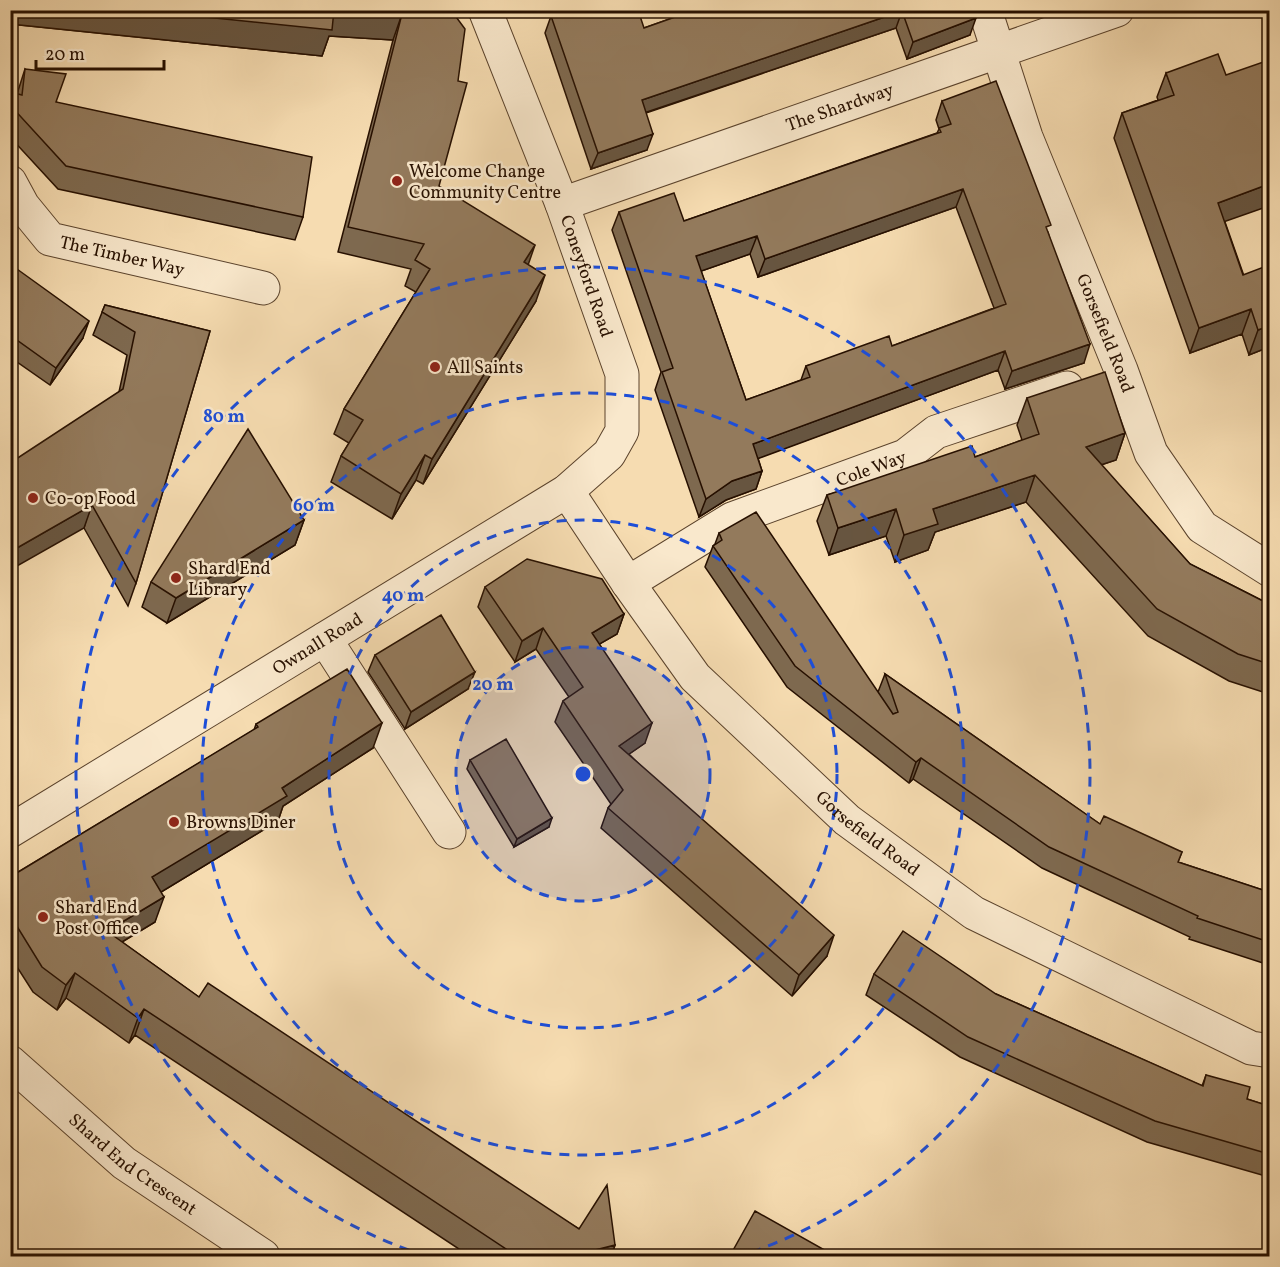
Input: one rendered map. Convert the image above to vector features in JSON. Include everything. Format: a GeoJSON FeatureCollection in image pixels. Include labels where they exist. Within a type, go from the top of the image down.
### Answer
{"type":"FeatureCollection","features":[{"type":"Feature","properties":{"kind":"street","name":"Coneyford Road"},"geometry":{"type":"LineString","coordinates":[[485,10],[562,204],[622,374]]}},
{"type":"Feature","properties":{"kind":"street"},"geometry":{"type":"LineString","coordinates":[[985,10],[998,53]]}},
{"type":"Feature","properties":{"kind":"street","name":"The Shardway"},"geometry":{"type":"LineString","coordinates":[[562,204],[1117,10]]}},
{"type":"Feature","properties":{"kind":"street","name":"Gorsefield Road"},"geometry":{"type":"LineString","coordinates":[[998,53],[1026,137],[1121,370],[1151,453],[1202,527],[1269,570]]}},
{"type":"Feature","properties":{"kind":"street","name":"The Timber Way"},"geometry":{"type":"LineString","coordinates":[[10,182],[23,206],[50,239],[263,288]]}},
{"type":"Feature","properties":{"kind":"street","name":"Cole Way"},"geometry":{"type":"LineString","coordinates":[[628,583],[732,519],[905,456],[936,432],[1121,370]]}},
{"type":"Feature","properties":{"kind":"street","name":"Ownall Road"},"geometry":{"type":"LineString","coordinates":[[10,831],[567,491],[609,454],[622,431],[622,374]]}},
{"type":"Feature","properties":{"kind":"street","name":"Gorsefield Road"},"geometry":{"type":"LineString","coordinates":[[567,491],[628,583],[695,677],[847,820],[975,913],[1251,1048],[1269,1052]]}},
{"type":"Feature","properties":{"kind":"street"},"geometry":{"type":"LineString","coordinates":[[325,639],[449,832]]}},
{"type":"Feature","properties":{"kind":"street","name":"Shard End Crescent"},"geometry":{"type":"LineString","coordinates":[[10,1062],[124,1163],[263,1257]]}},
{"type":"Feature","properties":{"kind":"building"},"geometry":{"type":"Polygon","coordinates":[[[137,10],[334,10],[332,30],[137,10]]]}},
{"type":"Feature","properties":{"kind":"building"},"geometry":{"type":"Polygon","coordinates":[[[345,10],[451,10],[465,29],[458,81],[467,83],[439,186],[535,245],[524,262],[545,275],[432,459],[425,455],[401,494],[341,456],[363,420],[344,409],[430,269],[415,260],[424,244],[348,227],[402,14],[345,10]]]}},
{"type":"Feature","properties":{"kind":"building"},"geometry":{"type":"Polygon","coordinates":[[[566,10],[638,10],[644,28],[695,10],[973,10],[976,18],[913,42],[902,11],[642,100],[653,134],[598,153],[551,16],[566,10]]]}},
{"type":"Feature","properties":{"kind":"building"},"geometry":{"type":"Polygon","coordinates":[[[1218,54],[1226,75],[1269,60],[1269,184],[1218,203],[1243,275],[1269,265],[1269,326],[1258,330],[1251,309],[1199,328],[1122,113],[1174,95],[1166,73],[1218,54]]]}},
{"type":"Feature","properties":{"kind":"building"},"geometry":{"type":"Polygon","coordinates":[[[25,69],[66,74],[56,102],[312,157],[303,217],[66,166],[10,105],[10,92],[22,95],[25,69]]]}},
{"type":"Feature","properties":{"kind":"building"},"geometry":{"type":"Polygon","coordinates":[[[996,81],[1051,225],[1046,227],[1090,344],[1012,371],[1005,351],[753,444],[762,471],[732,481],[706,499],[662,372],[673,368],[619,212],[674,193],[684,221],[941,132],[939,128],[951,124],[942,101],[996,81]],[[963,189],[765,259],[757,236],[696,256],[746,400],[810,377],[806,366],[889,336],[892,346],[1006,304],[963,189]]]}},
{"type":"Feature","properties":{"kind":"building"},"geometry":{"type":"Polygon","coordinates":[[[10,264],[89,321],[56,368],[10,335],[10,264]]]}},
{"type":"Feature","properties":{"kind":"building"},"geometry":{"type":"Polygon","coordinates":[[[105,305],[210,331],[136,583],[92,505],[10,552],[10,463],[123,389],[135,332],[102,312],[105,305]]]}},
{"type":"Feature","properties":{"kind":"building"},"geometry":{"type":"Polygon","coordinates":[[[1105,372],[1125,433],[1086,447],[1190,564],[1269,603],[1269,664],[1238,654],[1157,609],[1035,475],[933,509],[938,524],[904,535],[896,509],[838,528],[827,495],[972,446],[975,457],[1039,434],[1027,398],[1105,372]]]}},
{"type":"Feature","properties":{"kind":"building"},"geometry":{"type":"Polygon","coordinates":[[[248,429],[304,520],[176,598],[151,582],[248,429]]]}},
{"type":"Feature","properties":{"kind":"building"},"geometry":{"type":"Polygon","coordinates":[[[756,512],[893,714],[898,712],[885,674],[1100,824],[1104,816],[1182,852],[1178,862],[1269,892],[1269,942],[1197,918],[1198,916],[1049,847],[921,758],[916,762],[795,666],[713,546],[722,540],[719,533],[756,512]]]}},
{"type":"Feature","properties":{"kind":"building"},"geometry":{"type":"Polygon","coordinates":[[[527,559],[602,579],[624,614],[592,633],[652,723],[619,746],[834,935],[799,975],[608,808],[623,790],[563,701],[583,687],[543,628],[522,641],[485,587],[527,559]]]}},
{"type":"Feature","properties":{"kind":"building"},"geometry":{"type":"Polygon","coordinates":[[[441,615],[475,672],[411,712],[375,655],[441,615]]]}},
{"type":"Feature","properties":{"kind":"building"},"geometry":{"type":"Polygon","coordinates":[[[347,669],[382,723],[282,788],[287,796],[152,877],[164,897],[107,931],[199,997],[208,983],[579,1229],[607,1185],[615,1245],[567,1257],[518,1257],[144,1009],[138,1018],[75,973],[66,985],[42,967],[10,915],[10,877],[258,727],[256,724],[347,669]]]}},
{"type":"Feature","properties":{"kind":"building"},"geometry":{"type":"Polygon","coordinates":[[[506,739],[552,818],[517,839],[470,760],[506,739]]]}},
{"type":"Feature","properties":{"kind":"building"},"geometry":{"type":"Polygon","coordinates":[[[903,931],[996,994],[1203,1086],[1206,1075],[1250,1087],[1247,1099],[1269,1106],[1269,1154],[1155,1121],[968,1037],[874,974],[903,931]]]}},
{"type":"Feature","properties":{"kind":"building"},"geometry":{"type":"Polygon","coordinates":[[[755,1211],[837,1257],[737,1257],[731,1254],[755,1211]]]}},
{"type":"Feature","properties":{"kind":"place","name":"Welcome Change Community Centre"},"geometry":{"type":"Point","coordinates":[397,181]}},
{"type":"Feature","properties":{"kind":"place","name":"All Saints"},"geometry":{"type":"Point","coordinates":[435,367]}},
{"type":"Feature","properties":{"kind":"place","name":"Co-op Food"},"geometry":{"type":"Point","coordinates":[33,498]}},
{"type":"Feature","properties":{"kind":"place","name":"Shard End Library"},"geometry":{"type":"Point","coordinates":[176,578]}},
{"type":"Feature","properties":{"kind":"place","name":"Browns Diner"},"geometry":{"type":"Point","coordinates":[174,822]}},
{"type":"Feature","properties":{"kind":"place","name":"Shard End Post Office"},"geometry":{"type":"Point","coordinates":[43,917]}}]}
